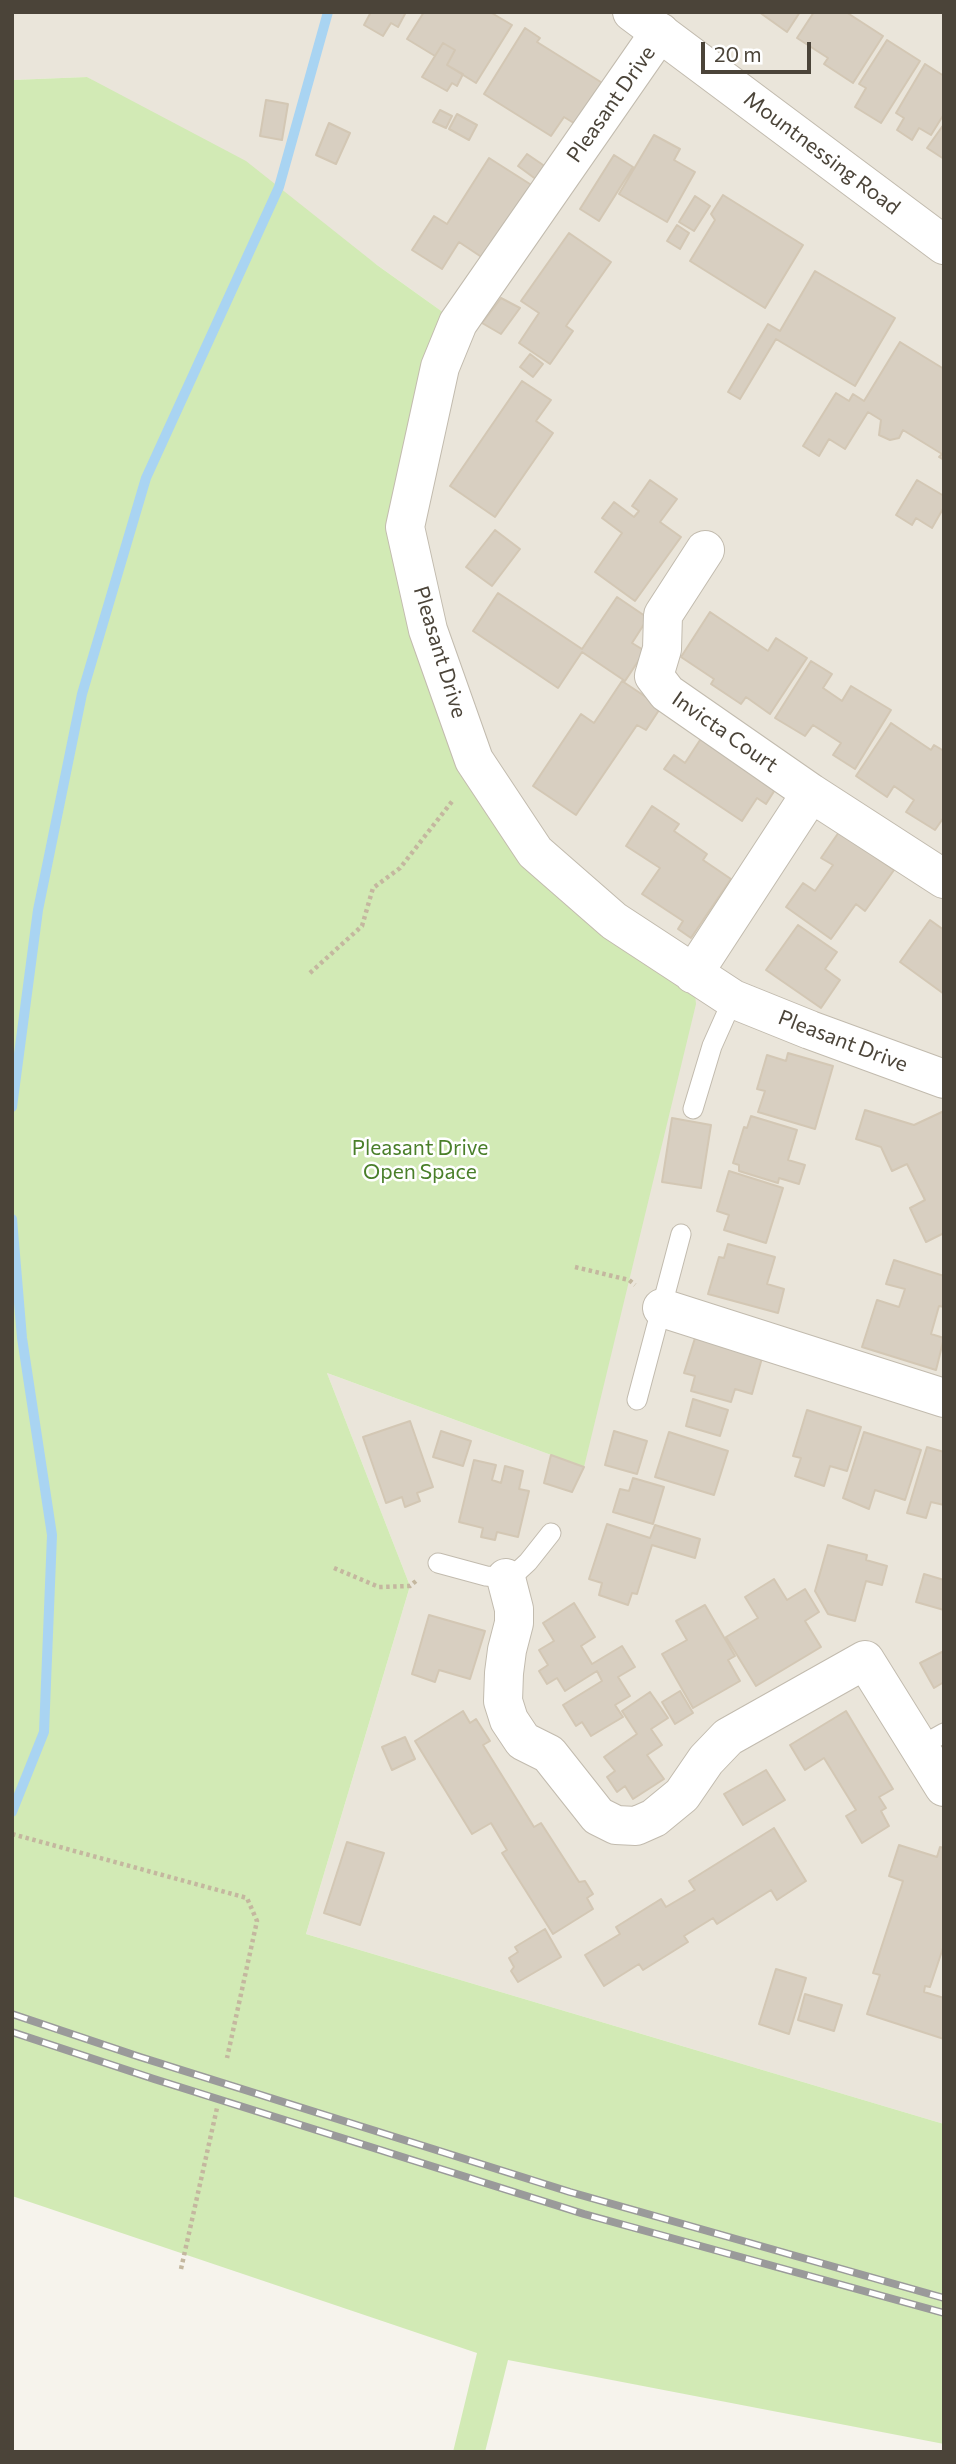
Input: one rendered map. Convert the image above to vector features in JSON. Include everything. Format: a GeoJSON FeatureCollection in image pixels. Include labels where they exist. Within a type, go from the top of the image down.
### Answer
{"type":"FeatureCollection","features":[{"type":"Feature","properties":{"kind":"street","name":"Mountnessing Road"},"geometry":{"type":"LineString","coordinates":[[646,22],[944,245]]}},
{"type":"Feature","properties":{"kind":"street","name":"Pleasant Drive"},"geometry":{"type":"LineString","coordinates":[[646,22],[458,323],[440,367],[405,527],[428,630],[474,760],[535,852],[614,921],[733,999],[944,1079]]}},
{"type":"Feature","properties":{"kind":"street","name":"Invicta Court"},"geometry":{"type":"LineString","coordinates":[[705,550],[663,615],[662,649],[654,676],[667,692],[811,793],[944,879]]}},
{"type":"Feature","properties":{"kind":"street"},"geometry":{"type":"LineString","coordinates":[[693,974],[811,793]]}},
{"type":"Feature","properties":{"kind":"street"},"geometry":{"type":"LineString","coordinates":[[662,1308],[944,1398]]}},
{"type":"Feature","properties":{"kind":"street"},"geometry":{"type":"LineString","coordinates":[[506,1578],[514,1609],[514,1623],[504,1673],[503,1701],[509,1720],[523,1741],[549,1754],[598,1816],[615,1825],[636,1826],[654,1818],[682,1796],[706,1760],[728,1737],[865,1660],[932,1740],[944,1787]]}},
{"type":"Feature","properties":{"kind":"lane"},"geometry":{"type":"LineString","coordinates":[[693,1109],[712,1046],[733,999]]}},
{"type":"Feature","properties":{"kind":"lane"},"geometry":{"type":"LineString","coordinates":[[637,1400],[681,1234]]}},
{"type":"Feature","properties":{"kind":"lane"},"geometry":{"type":"LineString","coordinates":[[438,1563],[486,1576],[506,1578],[514,1575],[528,1562],[551,1533]]}},
{"type":"Feature","properties":{"kind":"path"},"geometry":{"type":"LineString","coordinates":[[310,973],[362,926],[373,888],[400,868],[480,769]]}},
{"type":"Feature","properties":{"kind":"path"},"geometry":{"type":"LineString","coordinates":[[575,1266],[629,1280],[662,1308]]}},
{"type":"Feature","properties":{"kind":"path"},"geometry":{"type":"LineString","coordinates":[[334,1568],[379,1587],[410,1586],[438,1563]]}},
{"type":"Feature","properties":{"kind":"path"},"geometry":{"type":"LineString","coordinates":[[12,1834],[247,1898],[257,1921],[227,2058]]}},
{"type":"Feature","properties":{"kind":"path"},"geometry":{"type":"LineString","coordinates":[[181,2269],[217,2108]]}},
{"type":"Feature","properties":{"kind":"shaded area"},"geometry":{"type":"Polygon","coordinates":[[[12,12],[944,12],[944,2124],[306,1934],[410,1586],[327,1373],[584,1467],[614,921],[474,760],[405,527],[458,323],[377,265],[87,77],[12,80],[12,12]]]}},
{"type":"Feature","properties":{"kind":"green space","name":"Pleasant Drive Open Space"},"geometry":{"type":"Polygon","coordinates":[[[87,77],[246,161],[377,265],[458,323],[405,527],[506,810],[693,974],[696,1004],[584,1467],[327,1373],[410,1586],[306,1934],[944,2124],[944,2444],[508,2360],[485,2452],[453,2452],[477,2353],[12,2196],[12,80],[87,77]]]}},
{"type":"Feature","properties":{"kind":"building"},"geometry":{"type":"Polygon","coordinates":[[[371,12],[406,12],[398,27],[391,23],[383,36],[364,25],[371,12]]]}},
{"type":"Feature","properties":{"kind":"building"},"geometry":{"type":"Polygon","coordinates":[[[424,12],[490,12],[512,25],[476,83],[447,65],[455,50],[443,43],[435,56],[407,39],[424,12]]]}},
{"type":"Feature","properties":{"kind":"building"},"geometry":{"type":"Polygon","coordinates":[[[759,12],[800,12],[787,32],[759,12]]]}},
{"type":"Feature","properties":{"kind":"building"},"geometry":{"type":"Polygon","coordinates":[[[814,12],[846,12],[883,36],[853,83],[824,64],[828,58],[797,38],[814,12]]]}},
{"type":"Feature","properties":{"kind":"building"},"geometry":{"type":"Polygon","coordinates":[[[525,28],[540,38],[537,42],[604,84],[577,125],[564,117],[551,136],[484,94],[525,28]]]}},
{"type":"Feature","properties":{"kind":"building"},"geometry":{"type":"Polygon","coordinates":[[[887,40],[920,61],[881,123],[855,107],[866,88],[859,84],[887,40]]]}},
{"type":"Feature","properties":{"kind":"building"},"geometry":{"type":"Polygon","coordinates":[[[443,43],[455,50],[447,65],[463,74],[457,86],[452,83],[447,91],[422,77],[443,43]]]}},
{"type":"Feature","properties":{"kind":"building"},"geometry":{"type":"Polygon","coordinates":[[[925,64],[944,76],[944,114],[931,135],[919,128],[912,140],[897,130],[904,118],[896,113],[925,64]]]}},
{"type":"Feature","properties":{"kind":"building"},"geometry":{"type":"Polygon","coordinates":[[[266,100],[288,104],[282,140],[260,136],[266,100]]]}},
{"type":"Feature","properties":{"kind":"building"},"geometry":{"type":"Polygon","coordinates":[[[440,110],[452,116],[446,128],[433,122],[440,110]]]}},
{"type":"Feature","properties":{"kind":"building"},"geometry":{"type":"Polygon","coordinates":[[[457,114],[477,125],[469,140],[449,129],[457,114]]]}},
{"type":"Feature","properties":{"kind":"building"},"geometry":{"type":"Polygon","coordinates":[[[329,123],[350,133],[336,164],[316,155],[329,123]]]}},
{"type":"Feature","properties":{"kind":"building"},"geometry":{"type":"Polygon","coordinates":[[[944,124],[944,159],[927,148],[944,124]]]}},
{"type":"Feature","properties":{"kind":"building"},"geometry":{"type":"Polygon","coordinates":[[[654,135],[680,149],[674,160],[695,172],[667,222],[619,194],[654,135]]]}},
{"type":"Feature","properties":{"kind":"building"},"geometry":{"type":"Polygon","coordinates":[[[527,154],[546,167],[537,180],[518,166],[527,154]]]}},
{"type":"Feature","properties":{"kind":"building"},"geometry":{"type":"Polygon","coordinates":[[[614,155],[633,167],[599,221],[580,209],[614,155]]]}},
{"type":"Feature","properties":{"kind":"building"},"geometry":{"type":"Polygon","coordinates":[[[489,158],[533,186],[486,260],[459,242],[442,269],[412,250],[434,216],[447,224],[489,158]]]}},
{"type":"Feature","properties":{"kind":"building"},"geometry":{"type":"Polygon","coordinates":[[[723,195],[803,245],[765,308],[690,261],[715,220],[711,214],[723,195]]]}},
{"type":"Feature","properties":{"kind":"building"},"geometry":{"type":"Polygon","coordinates":[[[695,196],[710,206],[694,231],[679,222],[695,196]]]}},
{"type":"Feature","properties":{"kind":"building"},"geometry":{"type":"Polygon","coordinates":[[[677,225],[689,233],[680,249],[667,241],[677,225]]]}},
{"type":"Feature","properties":{"kind":"building"},"geometry":{"type":"Polygon","coordinates":[[[569,233],[611,262],[566,326],[573,331],[550,364],[519,343],[539,313],[521,301],[569,233]]]}},
{"type":"Feature","properties":{"kind":"building"},"geometry":{"type":"Polygon","coordinates":[[[815,271],[895,318],[855,386],[776,339],[740,399],[728,392],[768,324],[780,331],[815,271]]]}},
{"type":"Feature","properties":{"kind":"building"},"geometry":{"type":"Polygon","coordinates":[[[501,298],[520,308],[501,334],[482,323],[501,298]]]}},
{"type":"Feature","properties":{"kind":"building"},"geometry":{"type":"Polygon","coordinates":[[[900,342],[944,369],[944,460],[939,457],[942,454],[903,430],[899,438],[890,440],[879,435],[881,420],[868,412],[845,449],[829,439],[819,456],[803,446],[836,393],[849,401],[853,394],[864,401],[900,342]]]}},
{"type":"Feature","properties":{"kind":"building"},"geometry":{"type":"Polygon","coordinates":[[[530,354],[543,364],[533,377],[520,367],[530,354]]]}},
{"type":"Feature","properties":{"kind":"building"},"geometry":{"type":"Polygon","coordinates":[[[522,381],[551,400],[536,421],[553,433],[495,517],[450,486],[522,381]]]}},
{"type":"Feature","properties":{"kind":"building"},"geometry":{"type":"Polygon","coordinates":[[[650,480],[677,499],[660,522],[681,537],[635,601],[595,572],[622,533],[602,518],[614,502],[634,517],[639,511],[632,506],[650,480]]]}},
{"type":"Feature","properties":{"kind":"building"},"geometry":{"type":"Polygon","coordinates":[[[917,480],[944,496],[944,507],[932,528],[916,518],[912,525],[896,515],[917,480]]]}},
{"type":"Feature","properties":{"kind":"building"},"geometry":{"type":"Polygon","coordinates":[[[495,530],[520,549],[492,586],[466,567],[495,530]]]}},
{"type":"Feature","properties":{"kind":"building"},"geometry":{"type":"Polygon","coordinates":[[[498,593],[582,649],[617,597],[648,618],[632,643],[645,651],[625,681],[582,652],[558,688],[473,631],[498,593]]]}},
{"type":"Feature","properties":{"kind":"building"},"geometry":{"type":"Polygon","coordinates":[[[710,612],[768,651],[776,638],[807,658],[770,714],[746,697],[741,704],[711,684],[714,679],[681,657],[710,612]]]}},
{"type":"Feature","properties":{"kind":"building"},"geometry":{"type":"Polygon","coordinates":[[[811,661],[832,674],[823,688],[842,701],[851,686],[891,710],[855,769],[833,755],[841,743],[813,725],[805,736],[775,718],[811,661]]]}},
{"type":"Feature","properties":{"kind":"building"},"geometry":{"type":"Polygon","coordinates":[[[622,681],[661,707],[646,730],[637,725],[576,815],[533,786],[581,714],[594,723],[622,681]]]}},
{"type":"Feature","properties":{"kind":"building"},"geometry":{"type":"Polygon","coordinates":[[[891,723],[931,750],[934,745],[944,751],[944,817],[935,830],[906,812],[914,800],[894,786],[887,797],[856,776],[891,723]]]}},
{"type":"Feature","properties":{"kind":"building"},"geometry":{"type":"Polygon","coordinates":[[[704,734],[778,785],[766,804],[757,798],[742,821],[664,769],[674,755],[685,763],[704,734]]]}},
{"type":"Feature","properties":{"kind":"building"},"geometry":{"type":"Polygon","coordinates":[[[652,806],[679,824],[674,831],[707,854],[703,860],[731,879],[691,938],[678,929],[683,921],[642,894],[660,868],[626,846],[652,806]]]}},
{"type":"Feature","properties":{"kind":"building"},"geometry":{"type":"Polygon","coordinates":[[[839,832],[894,870],[865,911],[856,904],[831,939],[786,907],[803,883],[815,891],[833,865],[821,858],[839,832]]]}},
{"type":"Feature","properties":{"kind":"building"},"geometry":{"type":"Polygon","coordinates":[[[930,920],[944,930],[944,994],[900,962],[930,920]]]}},
{"type":"Feature","properties":{"kind":"building"},"geometry":{"type":"Polygon","coordinates":[[[798,925],[837,952],[825,969],[840,980],[821,1008],[766,970],[798,925]]]}},
{"type":"Feature","properties":{"kind":"building"},"geometry":{"type":"Polygon","coordinates":[[[788,1053],[833,1066],[815,1129],[758,1112],[765,1091],[757,1089],[767,1055],[786,1061],[788,1053]]]}},
{"type":"Feature","properties":{"kind":"building"},"geometry":{"type":"Polygon","coordinates":[[[865,1110],[914,1125],[944,1111],[944,1233],[926,1242],[910,1208],[925,1200],[907,1164],[892,1171],[881,1147],[856,1139],[865,1110]]]}},
{"type":"Feature","properties":{"kind":"building"},"geometry":{"type":"Polygon","coordinates":[[[751,1116],[797,1130],[788,1160],[805,1165],[799,1184],[779,1178],[778,1183],[739,1171],[739,1165],[733,1163],[744,1127],[747,1128],[751,1116]]]}},
{"type":"Feature","properties":{"kind":"building"},"geometry":{"type":"Polygon","coordinates":[[[672,1118],[711,1125],[701,1188],[662,1182],[672,1118]]]}},
{"type":"Feature","properties":{"kind":"building"},"geometry":{"type":"Polygon","coordinates":[[[729,1171],[783,1188],[766,1243],[724,1230],[729,1215],[717,1211],[729,1171]]]}},
{"type":"Feature","properties":{"kind":"building"},"geometry":{"type":"Polygon","coordinates":[[[728,1244],[775,1257],[767,1284],[784,1289],[778,1313],[708,1294],[719,1257],[724,1258],[728,1244]]]}},
{"type":"Feature","properties":{"kind":"building"},"geometry":{"type":"Polygon","coordinates":[[[894,1260],[944,1276],[944,1307],[939,1306],[931,1334],[944,1338],[936,1370],[862,1347],[877,1300],[899,1307],[905,1289],[886,1284],[894,1260]]]}},
{"type":"Feature","properties":{"kind":"building"},"geometry":{"type":"Polygon","coordinates":[[[695,1338],[762,1358],[752,1394],[735,1389],[731,1402],[691,1391],[695,1376],[684,1373],[695,1338]]]}},
{"type":"Feature","properties":{"kind":"building"},"geometry":{"type":"Polygon","coordinates":[[[693,1399],[728,1410],[720,1436],[686,1426],[693,1399]]]}},
{"type":"Feature","properties":{"kind":"building"},"geometry":{"type":"Polygon","coordinates":[[[807,1410],[861,1427],[847,1471],[830,1466],[824,1486],[795,1476],[801,1458],[793,1456],[807,1410]]]}},
{"type":"Feature","properties":{"kind":"building"},"geometry":{"type":"Polygon","coordinates":[[[410,1421],[433,1487],[417,1493],[420,1501],[405,1507],[402,1497],[386,1503],[363,1437],[410,1421]]]}},
{"type":"Feature","properties":{"kind":"building"},"geometry":{"type":"Polygon","coordinates":[[[441,1431],[471,1441],[463,1466],[433,1457],[441,1431]]]}},
{"type":"Feature","properties":{"kind":"building"},"geometry":{"type":"Polygon","coordinates":[[[614,1431],[647,1441],[637,1474],[605,1465],[614,1431]]]}},
{"type":"Feature","properties":{"kind":"building"},"geometry":{"type":"Polygon","coordinates":[[[669,1432],[728,1451],[714,1495],[655,1477],[669,1432]]]}},
{"type":"Feature","properties":{"kind":"building"},"geometry":{"type":"Polygon","coordinates":[[[864,1432],[921,1450],[905,1500],[875,1490],[869,1509],[843,1498],[864,1432]]]}},
{"type":"Feature","properties":{"kind":"building"},"geometry":{"type":"Polygon","coordinates":[[[927,1447],[944,1452],[944,1505],[931,1502],[926,1518],[907,1513],[927,1447]]]}},
{"type":"Feature","properties":{"kind":"building"},"geometry":{"type":"Polygon","coordinates":[[[551,1455],[584,1467],[572,1492],[544,1483],[551,1455]]]}},
{"type":"Feature","properties":{"kind":"building"},"geometry":{"type":"Polygon","coordinates":[[[474,1460],[496,1465],[492,1480],[501,1483],[505,1466],[523,1471],[519,1489],[529,1491],[518,1537],[497,1532],[495,1540],[481,1537],[483,1528],[459,1522],[474,1460]]]}},
{"type":"Feature","properties":{"kind":"building"},"geometry":{"type":"Polygon","coordinates":[[[633,1478],[664,1487],[653,1524],[613,1512],[620,1489],[629,1491],[633,1478]]]}},
{"type":"Feature","properties":{"kind":"building"},"geometry":{"type":"Polygon","coordinates":[[[607,1524],[650,1538],[655,1525],[700,1539],[695,1558],[652,1545],[637,1594],[632,1593],[628,1605],[599,1595],[602,1583],[589,1579],[607,1524]]]}},
{"type":"Feature","properties":{"kind":"building"},"geometry":{"type":"Polygon","coordinates":[[[828,1545],[867,1555],[866,1560],[887,1566],[882,1585],[866,1581],[855,1621],[828,1614],[815,1591],[828,1545]]]}},
{"type":"Feature","properties":{"kind":"building"},"geometry":{"type":"Polygon","coordinates":[[[924,1574],[944,1580],[944,1610],[916,1602],[924,1574]]]}},
{"type":"Feature","properties":{"kind":"building"},"geometry":{"type":"Polygon","coordinates":[[[774,1579],[787,1600],[805,1589],[819,1612],[805,1621],[821,1647],[756,1686],[726,1637],[758,1618],[745,1597],[774,1579]]]}},
{"type":"Feature","properties":{"kind":"building"},"geometry":{"type":"Polygon","coordinates":[[[574,1603],[595,1637],[581,1646],[592,1664],[622,1646],[635,1667],[618,1677],[630,1696],[615,1705],[623,1717],[591,1736],[582,1722],[576,1726],[563,1705],[602,1681],[597,1671],[565,1691],[557,1678],[547,1684],[539,1671],[548,1665],[539,1650],[554,1641],[543,1623],[574,1603]]]}},
{"type":"Feature","properties":{"kind":"building"},"geometry":{"type":"Polygon","coordinates":[[[705,1605],[735,1656],[728,1660],[740,1681],[693,1708],[662,1654],[687,1640],[676,1621],[705,1605]]]}},
{"type":"Feature","properties":{"kind":"building"},"geometry":{"type":"Polygon","coordinates":[[[429,1615],[485,1631],[470,1679],[439,1670],[435,1682],[412,1674],[429,1615]]]}},
{"type":"Feature","properties":{"kind":"building"},"geometry":{"type":"Polygon","coordinates":[[[944,1651],[944,1682],[934,1688],[920,1663],[944,1651]]]}},
{"type":"Feature","properties":{"kind":"building"},"geometry":{"type":"Polygon","coordinates":[[[680,1691],[693,1713],[675,1724],[662,1702],[680,1691]]]}},
{"type":"Feature","properties":{"kind":"building"},"geometry":{"type":"Polygon","coordinates":[[[650,1692],[668,1718],[651,1729],[662,1745],[647,1755],[664,1779],[633,1799],[625,1786],[617,1792],[607,1777],[615,1771],[604,1757],[637,1734],[622,1711],[650,1692]]]}},
{"type":"Feature","properties":{"kind":"building"},"geometry":{"type":"Polygon","coordinates":[[[463,1711],[470,1723],[476,1719],[490,1741],[483,1745],[534,1827],[541,1823],[579,1882],[585,1881],[593,1894],[587,1898],[593,1909],[553,1934],[502,1853],[507,1850],[491,1823],[472,1834],[415,1741],[463,1711]]]}},
{"type":"Feature","properties":{"kind":"building"},"geometry":{"type":"Polygon","coordinates":[[[846,1711],[893,1789],[879,1797],[886,1808],[881,1811],[889,1826],[862,1843],[846,1816],[856,1810],[824,1758],[805,1770],[790,1745],[846,1711]]]}},
{"type":"Feature","properties":{"kind":"building"},"geometry":{"type":"Polygon","coordinates":[[[405,1737],[415,1759],[392,1770],[382,1747],[405,1737]]]}},
{"type":"Feature","properties":{"kind":"building"},"geometry":{"type":"Polygon","coordinates":[[[766,1770],[785,1800],[743,1825],[724,1794],[766,1770]]]}},
{"type":"Feature","properties":{"kind":"building"},"geometry":{"type":"Polygon","coordinates":[[[774,1828],[806,1881],[777,1900],[771,1890],[717,1924],[713,1918],[684,1936],[688,1942],[643,1970],[639,1964],[604,1986],[585,1955],[620,1934],[616,1927],[661,1899],[666,1907],[695,1890],[689,1881],[774,1828]]]}},
{"type":"Feature","properties":{"kind":"building"},"geometry":{"type":"Polygon","coordinates":[[[347,1842],[384,1853],[360,1925],[324,1913],[347,1842]]]}},
{"type":"Feature","properties":{"kind":"building"},"geometry":{"type":"Polygon","coordinates":[[[899,1845],[937,1857],[940,1847],[944,1848],[944,1945],[930,1987],[925,1986],[924,1992],[944,1998],[944,2039],[867,2014],[880,1975],[873,1973],[903,1881],[889,1876],[899,1845]]]}},
{"type":"Feature","properties":{"kind":"building"},"geometry":{"type":"Polygon","coordinates":[[[545,1929],[561,1957],[518,1982],[511,1971],[514,1967],[509,1958],[518,1952],[515,1947],[545,1929]]]}},
{"type":"Feature","properties":{"kind":"building"},"geometry":{"type":"Polygon","coordinates":[[[776,1969],[806,1978],[789,2034],[759,2024],[776,1969]]]}},
{"type":"Feature","properties":{"kind":"building"},"geometry":{"type":"Polygon","coordinates":[[[805,1994],[842,2005],[834,2031],[798,2020],[805,1994]]]}},
{"type":"Feature","properties":{"kind":"waterway"},"geometry":{"type":"LineString","coordinates":[[12,1107],[38,910],[82,694],[146,478],[279,187],[328,12]]}},
{"type":"Feature","properties":{"kind":"waterway"},"geometry":{"type":"LineString","coordinates":[[12,1219],[22,1338],[52,1535],[44,1732],[12,1812]]}},
{"type":"Feature","properties":{"kind":"railway"},"geometry":{"type":"LineString","coordinates":[[12,2014],[570,2192],[944,2298]]}},
{"type":"Feature","properties":{"kind":"railway"},"geometry":{"type":"LineString","coordinates":[[12,2032],[584,2214],[944,2313]]}}]}
